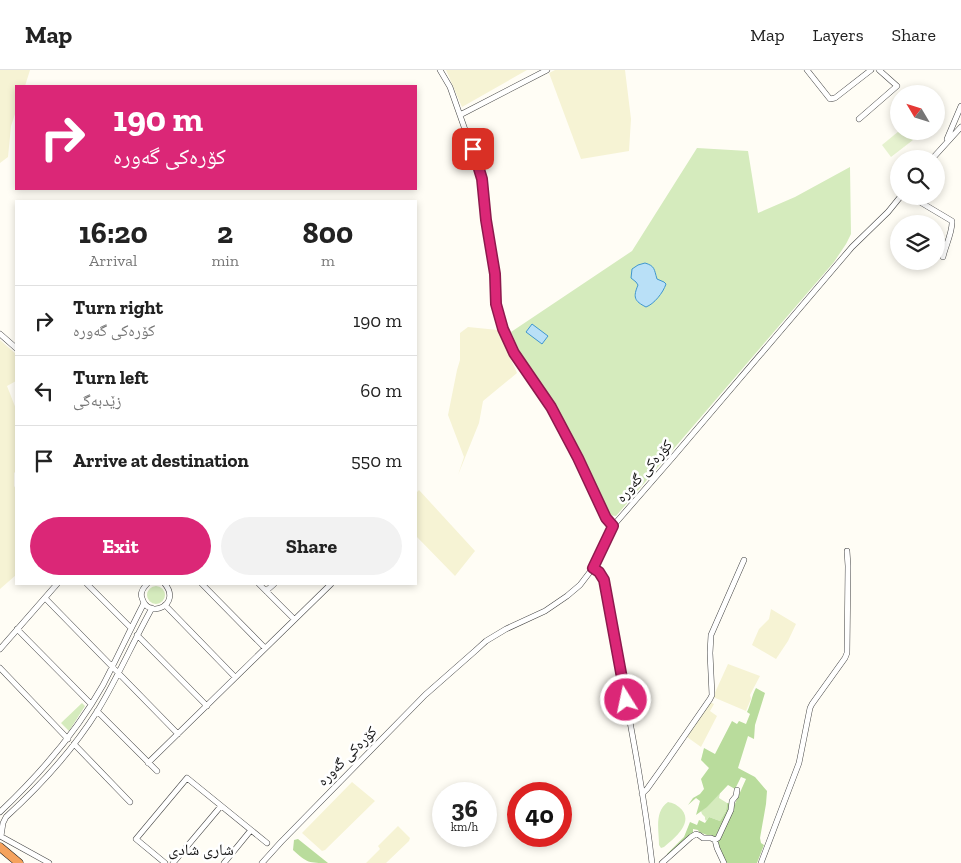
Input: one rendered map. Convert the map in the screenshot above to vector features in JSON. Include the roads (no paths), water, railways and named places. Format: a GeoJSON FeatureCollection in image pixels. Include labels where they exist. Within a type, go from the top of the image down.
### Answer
{"type":"FeatureCollection","features":[{"type":"Feature","properties":{"kind":"highway"},"geometry":{"type":"LineString","coordinates":[[0,848],[19,863]]}},
{"type":"Feature","properties":{"kind":"street"},"geometry":{"type":"LineString","coordinates":[[440,70],[450,87],[476,157],[482,179],[486,220],[495,274],[496,304],[503,329],[514,353],[551,407],[578,458],[606,518],[613,526]]}},
{"type":"Feature","properties":{"kind":"street"},"geometry":{"type":"LineString","coordinates":[[460,115],[547,70]]}},
{"type":"Feature","properties":{"kind":"street"},"geometry":{"type":"LineString","coordinates":[[806,70],[830,100],[871,70]]}},
{"type":"Feature","properties":{"kind":"street"},"geometry":{"type":"LineString","coordinates":[[858,120],[896,86],[879,70]]}},
{"type":"Feature","properties":{"kind":"street"},"geometry":{"type":"LineString","coordinates":[[945,144],[961,106]]}},
{"type":"Feature","properties":{"kind":"street"},"geometry":{"type":"LineString","coordinates":[[940,150],[961,127]]}},
{"type":"Feature","properties":{"kind":"street","name":"کۆرەکی گەورە"},"geometry":{"type":"LineString","coordinates":[[262,863],[425,695],[486,642],[506,629],[545,611],[580,585],[593,568],[613,526],[852,247],[893,205]]}},
{"type":"Feature","properties":{"kind":"street"},"geometry":{"type":"LineString","coordinates":[[925,205],[942,215]]}},
{"type":"Feature","properties":{"kind":"street"},"geometry":{"type":"LineString","coordinates":[[945,217],[952,221],[945,247]]}},
{"type":"Feature","properties":{"kind":"street"},"geometry":{"type":"LineString","coordinates":[[0,334],[15,347]]}},
{"type":"Feature","properties":{"kind":"street"},"geometry":{"type":"LineString","coordinates":[[761,863],[799,762],[810,708],[847,653],[847,551]]}},
{"type":"Feature","properties":{"kind":"street"},"geometry":{"type":"LineString","coordinates":[[642,794],[712,695],[711,635],[744,560]]}},
{"type":"Feature","properties":{"kind":"street"},"geometry":{"type":"LineString","coordinates":[[593,568],[599,572],[604,580],[642,794],[652,863]]}},
{"type":"Feature","properties":{"kind":"street"},"geometry":{"type":"LineString","coordinates":[[0,649],[56,585]]}},
{"type":"Feature","properties":{"kind":"street"},"geometry":{"type":"LineString","coordinates":[[88,585],[131,628]]}},
{"type":"Feature","properties":{"kind":"street"},"geometry":{"type":"LineString","coordinates":[[146,585],[142,592],[144,603],[158,609],[165,606],[169,600],[170,590],[167,585]]}},
{"type":"Feature","properties":{"kind":"street"},"geometry":{"type":"LineString","coordinates":[[203,585],[265,648]]}},
{"type":"Feature","properties":{"kind":"street"},"geometry":{"type":"LineString","coordinates":[[260,585],[294,619]]}},
{"type":"Feature","properties":{"kind":"street"},"geometry":{"type":"LineString","coordinates":[[266,591],[273,585]]}},
{"type":"Feature","properties":{"kind":"street"},"geometry":{"type":"LineString","coordinates":[[148,763],[330,585]]}},
{"type":"Feature","properties":{"kind":"street"},"geometry":{"type":"LineString","coordinates":[[45,598],[178,734]]}},
{"type":"Feature","properties":{"kind":"street"},"geometry":{"type":"LineString","coordinates":[[0,812],[40,772],[68,739],[91,704],[144,603]]}},
{"type":"Feature","properties":{"kind":"street"},"geometry":{"type":"LineString","coordinates":[[165,606],[235,676]]}},
{"type":"Feature","properties":{"kind":"street"},"geometry":{"type":"LineString","coordinates":[[49,863],[0,836],[3,823],[6,817],[50,773],[74,744],[97,711],[152,608]]}},
{"type":"Feature","properties":{"kind":"street"},"geometry":{"type":"LineString","coordinates":[[17,629],[91,704]]}},
{"type":"Feature","properties":{"kind":"street"},"geometry":{"type":"LineString","coordinates":[[137,635],[207,706]]}},
{"type":"Feature","properties":{"kind":"street"},"geometry":{"type":"LineString","coordinates":[[0,668],[68,739]]}},
{"type":"Feature","properties":{"kind":"street"},"geometry":{"type":"LineString","coordinates":[[97,711],[156,771]]}},
{"type":"Feature","properties":{"kind":"street"},"geometry":{"type":"LineString","coordinates":[[74,744],[130,802]]}},
{"type":"Feature","properties":{"kind":"street"},"geometry":{"type":"LineString","coordinates":[[165,863],[136,839],[186,778],[267,843]]}},
{"type":"Feature","properties":{"kind":"street"},"geometry":{"type":"LineString","coordinates":[[715,840],[718,838],[731,810],[732,801],[736,796],[737,790]]}},
{"type":"Feature","properties":{"kind":"street"},"geometry":{"type":"LineString","coordinates":[[173,863],[221,806]]}},
{"type":"Feature","properties":{"kind":"street"},"geometry":{"type":"LineString","coordinates":[[224,863],[251,830]]}},
{"type":"Feature","properties":{"kind":"street"},"geometry":{"type":"LineString","coordinates":[[662,863],[696,834],[703,838],[715,840]]}},
{"type":"Feature","properties":{"kind":"street"},"geometry":{"type":"LineString","coordinates":[[715,840],[724,863]]}},
{"type":"Feature","properties":{"kind":"water"},"geometry":{"type":"Polygon","coordinates":[[[645,263],[654,268],[657,279],[666,284],[658,298],[646,307],[637,301],[635,293],[638,285],[631,278],[632,269],[645,263]]]}},
{"type":"Feature","properties":{"kind":"water"},"geometry":{"type":"Polygon","coordinates":[[[532,324],[548,336],[542,344],[526,332],[532,324]]]}},
{"type":"Feature","properties":{"kind":"district","name":"شاری شادی"},"geometry":{"type":"Point","coordinates":[201,849]}}]}
